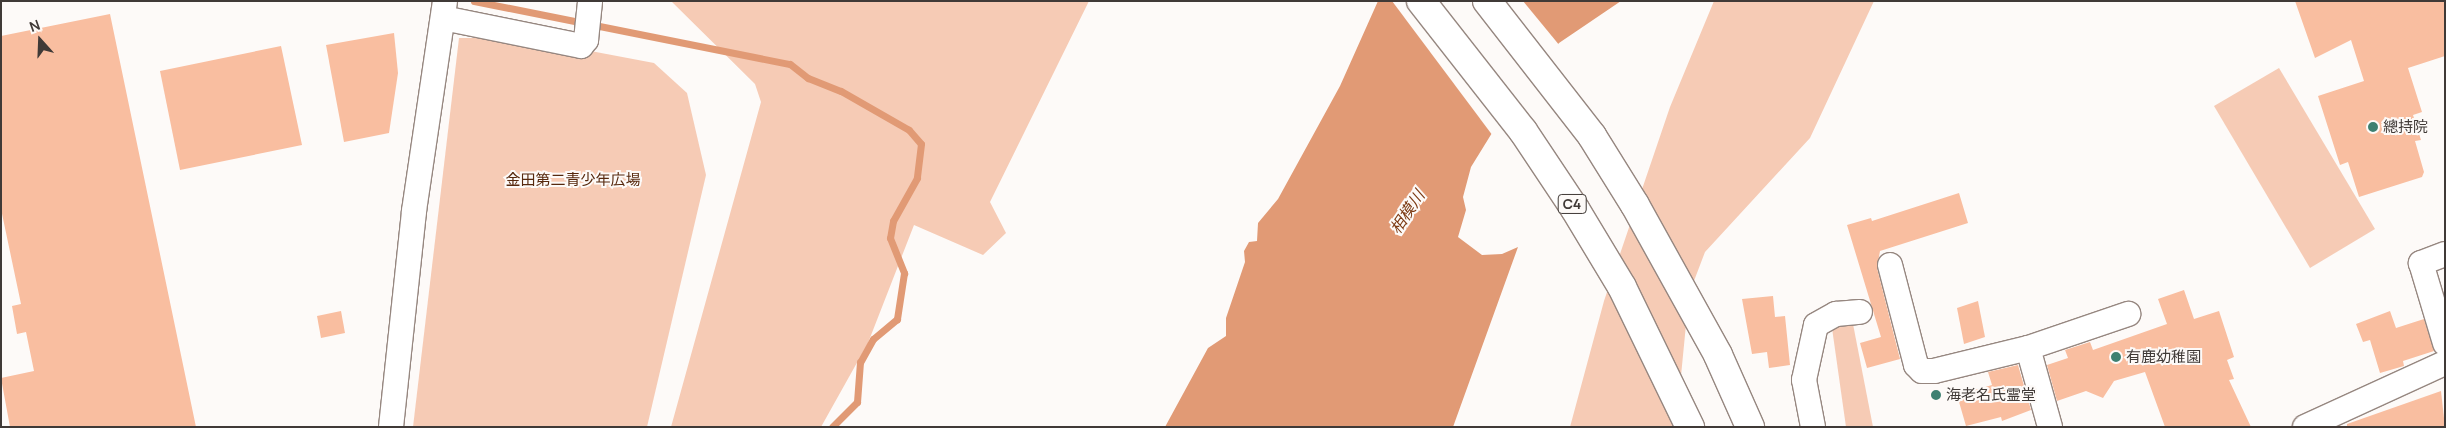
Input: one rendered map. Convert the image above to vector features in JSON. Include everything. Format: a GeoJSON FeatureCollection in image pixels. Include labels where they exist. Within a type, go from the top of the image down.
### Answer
{"type":"FeatureCollection","features":[{"type":"Feature","properties":{"kind":"highway","name":"C4"},"geometry":{"type":"LineString","coordinates":[[1421,1],[1523,131],[1576,209],[1631,304],[1690,427]]}},
{"type":"Feature","properties":{"kind":"highway"},"geometry":{"type":"LineString","coordinates":[[1487,1],[1586,128],[1630,197],[1687,295],[1750,427]]}},
{"type":"Feature","properties":{"kind":"street"},"geometry":{"type":"LineString","coordinates":[[391,427],[414,211],[444,10],[580,46],[586,40],[590,1]]}},
{"type":"Feature","properties":{"kind":"street"},"geometry":{"type":"LineString","coordinates":[[2445,254],[2421,263],[2445,343]]}},
{"type":"Feature","properties":{"kind":"street"},"geometry":{"type":"LineString","coordinates":[[1890,265],[1916,365],[1922,371],[1934,371],[2028,348],[2128,314]]}},
{"type":"Feature","properties":{"kind":"street"},"geometry":{"type":"LineString","coordinates":[[1812,427],[1804,380],[1816,325],[1836,314],[1860,312]]}},
{"type":"Feature","properties":{"kind":"street"},"geometry":{"type":"LineString","coordinates":[[2028,348],[2050,427]]}},
{"type":"Feature","properties":{"kind":"street"},"geometry":{"type":"LineString","coordinates":[[2305,427],[2445,363]]}},
{"type":"Feature","properties":{"kind":"green space"},"geometry":{"type":"Polygon","coordinates":[[[671,1],[1089,1],[990,202],[1006,233],[983,255],[914,225],[868,343],[821,427],[671,427],[761,102],[755,84],[671,1]]]}},
{"type":"Feature","properties":{"kind":"green space"},"geometry":{"type":"Polygon","coordinates":[[[1714,1],[1874,1],[1810,138],[1705,252],[1689,294],[1676,427],[1570,427],[1604,301],[1670,107],[1714,1]]]}},
{"type":"Feature","properties":{"kind":"green space","name":"金田第二青少年広場"},"geometry":{"type":"Polygon","coordinates":[[[459,38],[522,38],[654,63],[687,93],[706,175],[647,427],[413,427],[459,38]]]}},
{"type":"Feature","properties":{"kind":"green space"},"geometry":{"type":"Polygon","coordinates":[[[2279,68],[2375,229],[2310,268],[2214,106],[2279,68]]]}},
{"type":"Feature","properties":{"kind":"green space"},"geometry":{"type":"Polygon","coordinates":[[[1831,321],[1853,324],[1873,427],[1846,427],[1831,321]]]}},
{"type":"Feature","properties":{"kind":"water","name":"相模川"},"geometry":{"type":"Polygon","coordinates":[[[1378,1],[1621,1],[1559,43],[1492,133],[1471,167],[1463,197],[1466,210],[1458,237],[1482,255],[1502,254],[1518,247],[1453,427],[1165,427],[1208,348],[1226,336],[1226,318],[1245,262],[1244,251],[1249,242],[1257,241],[1258,223],[1278,199],[1340,86],[1378,1]]]}},
{"type":"Feature","properties":{"kind":"pier"},"geometry":{"type":"Polygon","coordinates":[[[1392,1],[1523,1],[1560,46],[1493,136],[1392,1]]]}},
{"type":"Feature","properties":{"kind":"building"},"geometry":{"type":"Polygon","coordinates":[[[2295,1],[2445,1],[2445,56],[2408,68],[2422,112],[2413,115],[2421,140],[2415,141],[2424,172],[2422,177],[2359,197],[2348,162],[2340,165],[2318,96],[2364,81],[2351,40],[2315,58],[2295,1]]]}},
{"type":"Feature","properties":{"kind":"building"},"geometry":{"type":"Polygon","coordinates":[[[110,14],[196,427],[10,427],[1,378],[34,371],[26,332],[17,334],[12,306],[21,304],[1,209],[1,36],[110,14]]]}},
{"type":"Feature","properties":{"kind":"building"},"geometry":{"type":"Polygon","coordinates":[[[394,33],[398,73],[389,133],[344,142],[326,45],[394,33]]]}},
{"type":"Feature","properties":{"kind":"building"},"geometry":{"type":"Polygon","coordinates":[[[281,46],[302,145],[180,170],[160,71],[281,46]]]}},
{"type":"Feature","properties":{"kind":"building"},"geometry":{"type":"Polygon","coordinates":[[[1959,193],[1968,223],[1880,251],[1877,268],[1900,359],[1867,368],[1860,343],[1881,337],[1847,225],[1871,218],[1872,221],[1959,193]]]}},
{"type":"Feature","properties":{"kind":"building"},"geometry":{"type":"Polygon","coordinates":[[[2184,290],[2194,319],[2219,311],[2234,357],[2227,360],[2234,379],[2229,380],[2251,427],[2165,427],[2145,372],[2114,381],[2103,398],[2086,391],[2057,401],[2047,365],[2068,358],[2065,350],[2090,342],[2093,350],[2167,324],[2158,299],[2184,290]]]}},
{"type":"Feature","properties":{"kind":"building"},"geometry":{"type":"Polygon","coordinates":[[[1773,296],[1775,317],[1785,316],[1790,365],[1769,368],[1767,352],[1752,354],[1742,299],[1773,296]]]}},
{"type":"Feature","properties":{"kind":"building"},"geometry":{"type":"Polygon","coordinates":[[[1978,301],[1985,337],[1964,344],[1957,308],[1978,301]]]}},
{"type":"Feature","properties":{"kind":"building"},"geometry":{"type":"Polygon","coordinates":[[[341,311],[345,333],[321,338],[317,316],[341,311]]]}},
{"type":"Feature","properties":{"kind":"building"},"geometry":{"type":"Polygon","coordinates":[[[2390,311],[2396,328],[2424,319],[2434,351],[2403,361],[2404,366],[2380,373],[2370,340],[2363,342],[2356,324],[2390,311]]]}},
{"type":"Feature","properties":{"kind":"building"},"geometry":{"type":"Polygon","coordinates":[[[2018,365],[2031,410],[2002,421],[2001,417],[1966,426],[1957,395],[1992,385],[1988,372],[2018,365]]]}},
{"type":"Feature","properties":{"kind":"building"},"geometry":{"type":"Polygon","coordinates":[[[2441,391],[2445,427],[2347,427],[2347,424],[2441,391]]]}},
{"type":"Feature","properties":{"kind":"waterway"},"geometry":{"type":"LineString","coordinates":[[474,1],[790,64],[808,78],[841,91],[909,130],[921,144],[917,178],[893,221],[890,238],[904,273],[897,319],[873,339],[860,362],[857,402],[832,427]]}},
{"type":"Feature","properties":{"kind":"place","name":"總持院"},"geometry":{"type":"Point","coordinates":[2373,127]}},
{"type":"Feature","properties":{"kind":"place","name":"有鹿幼稚園"},"geometry":{"type":"Point","coordinates":[2116,357]}},
{"type":"Feature","properties":{"kind":"place","name":"海老名氏霊堂"},"geometry":{"type":"Point","coordinates":[1936,395]}}]}
